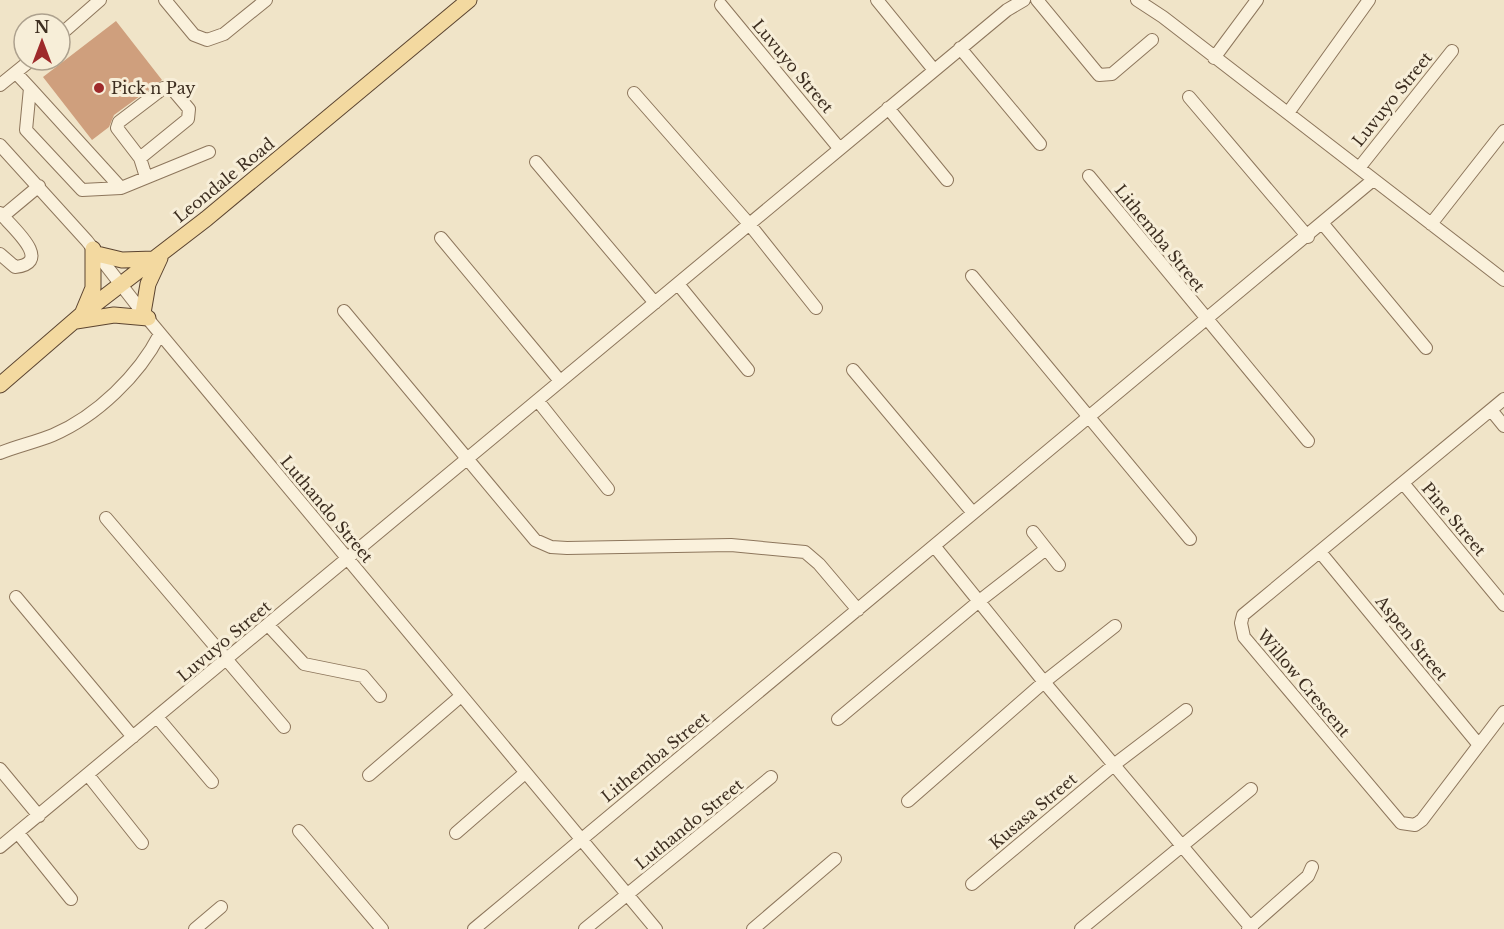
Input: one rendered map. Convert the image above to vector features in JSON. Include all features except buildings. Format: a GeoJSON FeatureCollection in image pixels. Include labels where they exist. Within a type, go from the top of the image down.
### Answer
{"type":"FeatureCollection","features":[{"type":"Feature","properties":{"kind":"main road","name":"Leondale Road"},"geometry":{"type":"LineString","coordinates":[[0,385],[77,318],[159,257],[470,0]]}},
{"type":"Feature","properties":{"kind":"main road"},"geometry":{"type":"LineString","coordinates":[[95,251],[122,260],[159,257],[148,284],[145,316],[114,315],[77,318],[93,288],[95,251]]}},
{"type":"Feature","properties":{"kind":"street"},"geometry":{"type":"LineString","coordinates":[[72,24],[100,0]]}},
{"type":"Feature","properties":{"kind":"street"},"geometry":{"type":"LineString","coordinates":[[165,0],[194,34],[207,40],[224,34],[266,0]]}},
{"type":"Feature","properties":{"kind":"street"},"geometry":{"type":"LineString","coordinates":[[877,0],[934,70]]}},
{"type":"Feature","properties":{"kind":"street","name":"Luvuyo Street"},"geometry":{"type":"LineString","coordinates":[[0,847],[750,225],[839,148],[1007,10],[1024,0]]}},
{"type":"Feature","properties":{"kind":"street"},"geometry":{"type":"LineString","coordinates":[[1037,0],[1099,75],[1112,74],[1152,40]]}},
{"type":"Feature","properties":{"kind":"street","name":"Luvuyo Street"},"geometry":{"type":"LineString","coordinates":[[1139,0],[1288,112],[1504,280]]}},
{"type":"Feature","properties":{"kind":"street"},"geometry":{"type":"LineString","coordinates":[[1214,58],[1257,0]]}},
{"type":"Feature","properties":{"kind":"street"},"geometry":{"type":"LineString","coordinates":[[1288,112],[1369,0]]}},
{"type":"Feature","properties":{"kind":"street","name":"Luvuyo Street"},"geometry":{"type":"LineString","coordinates":[[721,5],[839,148]]}},
{"type":"Feature","properties":{"kind":"street"},"geometry":{"type":"LineString","coordinates":[[960,48],[1040,144]]}},
{"type":"Feature","properties":{"kind":"street","name":"Luvuyo Street"},"geometry":{"type":"LineString","coordinates":[[1359,168],[1452,51]]}},
{"type":"Feature","properties":{"kind":"street"},"geometry":{"type":"LineString","coordinates":[[0,85],[16,73],[121,188]]}},
{"type":"Feature","properties":{"kind":"street"},"geometry":{"type":"LineString","coordinates":[[30,88],[26,130],[82,189],[121,188],[209,152]]}},
{"type":"Feature","properties":{"kind":"street"},"geometry":{"type":"LineString","coordinates":[[140,158],[188,119],[189,109],[172,90],[164,88],[119,122],[119,134],[140,158],[146,177]]}},
{"type":"Feature","properties":{"kind":"street"},"geometry":{"type":"LineString","coordinates":[[634,93],[750,225],[816,308]]}},
{"type":"Feature","properties":{"kind":"street"},"geometry":{"type":"LineString","coordinates":[[1189,97],[1308,237]]}},
{"type":"Feature","properties":{"kind":"street"},"geometry":{"type":"LineString","coordinates":[[888,108],[947,180]]}},
{"type":"Feature","properties":{"kind":"street"},"geometry":{"type":"LineString","coordinates":[[1431,224],[1504,131]]}},
{"type":"Feature","properties":{"kind":"street","name":"Luthando Street"},"geometry":{"type":"LineString","coordinates":[[0,145],[95,251],[145,316],[656,929]]}},
{"type":"Feature","properties":{"kind":"street"},"geometry":{"type":"LineString","coordinates":[[536,162],[655,303]]}},
{"type":"Feature","properties":{"kind":"street","name":"Lithemba Street"},"geometry":{"type":"LineString","coordinates":[[1089,176],[1206,321],[1308,441]]}},
{"type":"Feature","properties":{"kind":"street","name":"Lithemba Street"},"geometry":{"type":"LineString","coordinates":[[474,929],[935,547],[1089,416],[1308,237],[1373,180]]}},
{"type":"Feature","properties":{"kind":"street"},"geometry":{"type":"LineString","coordinates":[[0,254],[15,267],[24,267],[31,262],[32,256],[27,243],[1,215],[39,186]]}},
{"type":"Feature","properties":{"kind":"street"},"geometry":{"type":"LineString","coordinates":[[1323,224],[1426,348]]}},
{"type":"Feature","properties":{"kind":"street"},"geometry":{"type":"LineString","coordinates":[[441,238],[560,381]]}},
{"type":"Feature","properties":{"kind":"street"},"geometry":{"type":"LineString","coordinates":[[972,276],[1190,539]]}},
{"type":"Feature","properties":{"kind":"street"},"geometry":{"type":"LineString","coordinates":[[678,284],[748,370]]}},
{"type":"Feature","properties":{"kind":"street"},"geometry":{"type":"LineString","coordinates":[[344,311],[535,540],[551,547],[567,548],[731,545],[805,552],[819,564],[858,610]]}},
{"type":"Feature","properties":{"kind":"street"},"geometry":{"type":"LineString","coordinates":[[0,453],[52,435],[110,397],[140,369],[160,334]]}},
{"type":"Feature","properties":{"kind":"street"},"geometry":{"type":"LineString","coordinates":[[853,370],[973,513]]}},
{"type":"Feature","properties":{"kind":"street","name":"Willow Crescent"},"geometry":{"type":"LineString","coordinates":[[1504,399],[1244,615],[1241,623],[1244,637],[1396,820],[1401,823],[1415,825],[1422,820],[1504,712]]}},
{"type":"Feature","properties":{"kind":"street"},"geometry":{"type":"LineString","coordinates":[[538,401],[608,489]]}},
{"type":"Feature","properties":{"kind":"street"},"geometry":{"type":"LineString","coordinates":[[1491,410],[1504,426]]}},
{"type":"Feature","properties":{"kind":"street","name":"Pine Street"},"geometry":{"type":"LineString","coordinates":[[1402,483],[1504,605]]}},
{"type":"Feature","properties":{"kind":"street"},"geometry":{"type":"LineString","coordinates":[[106,518],[284,727]]}},
{"type":"Feature","properties":{"kind":"street"},"geometry":{"type":"LineString","coordinates":[[1033,532],[1059,565]]}},
{"type":"Feature","properties":{"kind":"street"},"geometry":{"type":"LineString","coordinates":[[935,547],[1044,682],[1250,928],[1308,876],[1312,867]]}},
{"type":"Feature","properties":{"kind":"street"},"geometry":{"type":"LineString","coordinates":[[838,718],[1046,549]]}},
{"type":"Feature","properties":{"kind":"street","name":"Aspen Street"},"geometry":{"type":"LineString","coordinates":[[1320,552],[1479,745]]}},
{"type":"Feature","properties":{"kind":"street"},"geometry":{"type":"LineString","coordinates":[[16,597],[133,737]]}},
{"type":"Feature","properties":{"kind":"street"},"geometry":{"type":"LineString","coordinates":[[268,625],[304,664],[363,676],[380,696]]}},
{"type":"Feature","properties":{"kind":"street"},"geometry":{"type":"LineString","coordinates":[[908,801],[1044,682],[1115,626]]}},
{"type":"Feature","properties":{"kind":"street"},"geometry":{"type":"LineString","coordinates":[[369,775],[461,696]]}},
{"type":"Feature","properties":{"kind":"street","name":"Kusasa Street"},"geometry":{"type":"LineString","coordinates":[[972,884],[1115,764],[1186,710]]}},
{"type":"Feature","properties":{"kind":"street"},"geometry":{"type":"LineString","coordinates":[[157,717],[212,782]]}},
{"type":"Feature","properties":{"kind":"street"},"geometry":{"type":"LineString","coordinates":[[0,769],[39,816]]}},
{"type":"Feature","properties":{"kind":"street"},"geometry":{"type":"LineString","coordinates":[[456,833],[525,773]]}},
{"type":"Feature","properties":{"kind":"street"},"geometry":{"type":"LineString","coordinates":[[88,775],[142,843]]}},
{"type":"Feature","properties":{"kind":"street","name":"Luthando Street"},"geometry":{"type":"LineString","coordinates":[[585,929],[771,777]]}},
{"type":"Feature","properties":{"kind":"street"},"geometry":{"type":"LineString","coordinates":[[1081,929],[1251,789]]}},
{"type":"Feature","properties":{"kind":"street"},"geometry":{"type":"LineString","coordinates":[[299,831],[382,929]]}},
{"type":"Feature","properties":{"kind":"street"},"geometry":{"type":"LineString","coordinates":[[18,833],[70,899]]}},
{"type":"Feature","properties":{"kind":"street"},"geometry":{"type":"LineString","coordinates":[[753,929],[835,859]]}},
{"type":"Feature","properties":{"kind":"street"},"geometry":{"type":"LineString","coordinates":[[195,929],[221,908]]}},
{"type":"Feature","properties":{"kind":"place","name":"Pick n Pay"},"geometry":{"type":"Point","coordinates":[99,88]}}]}
